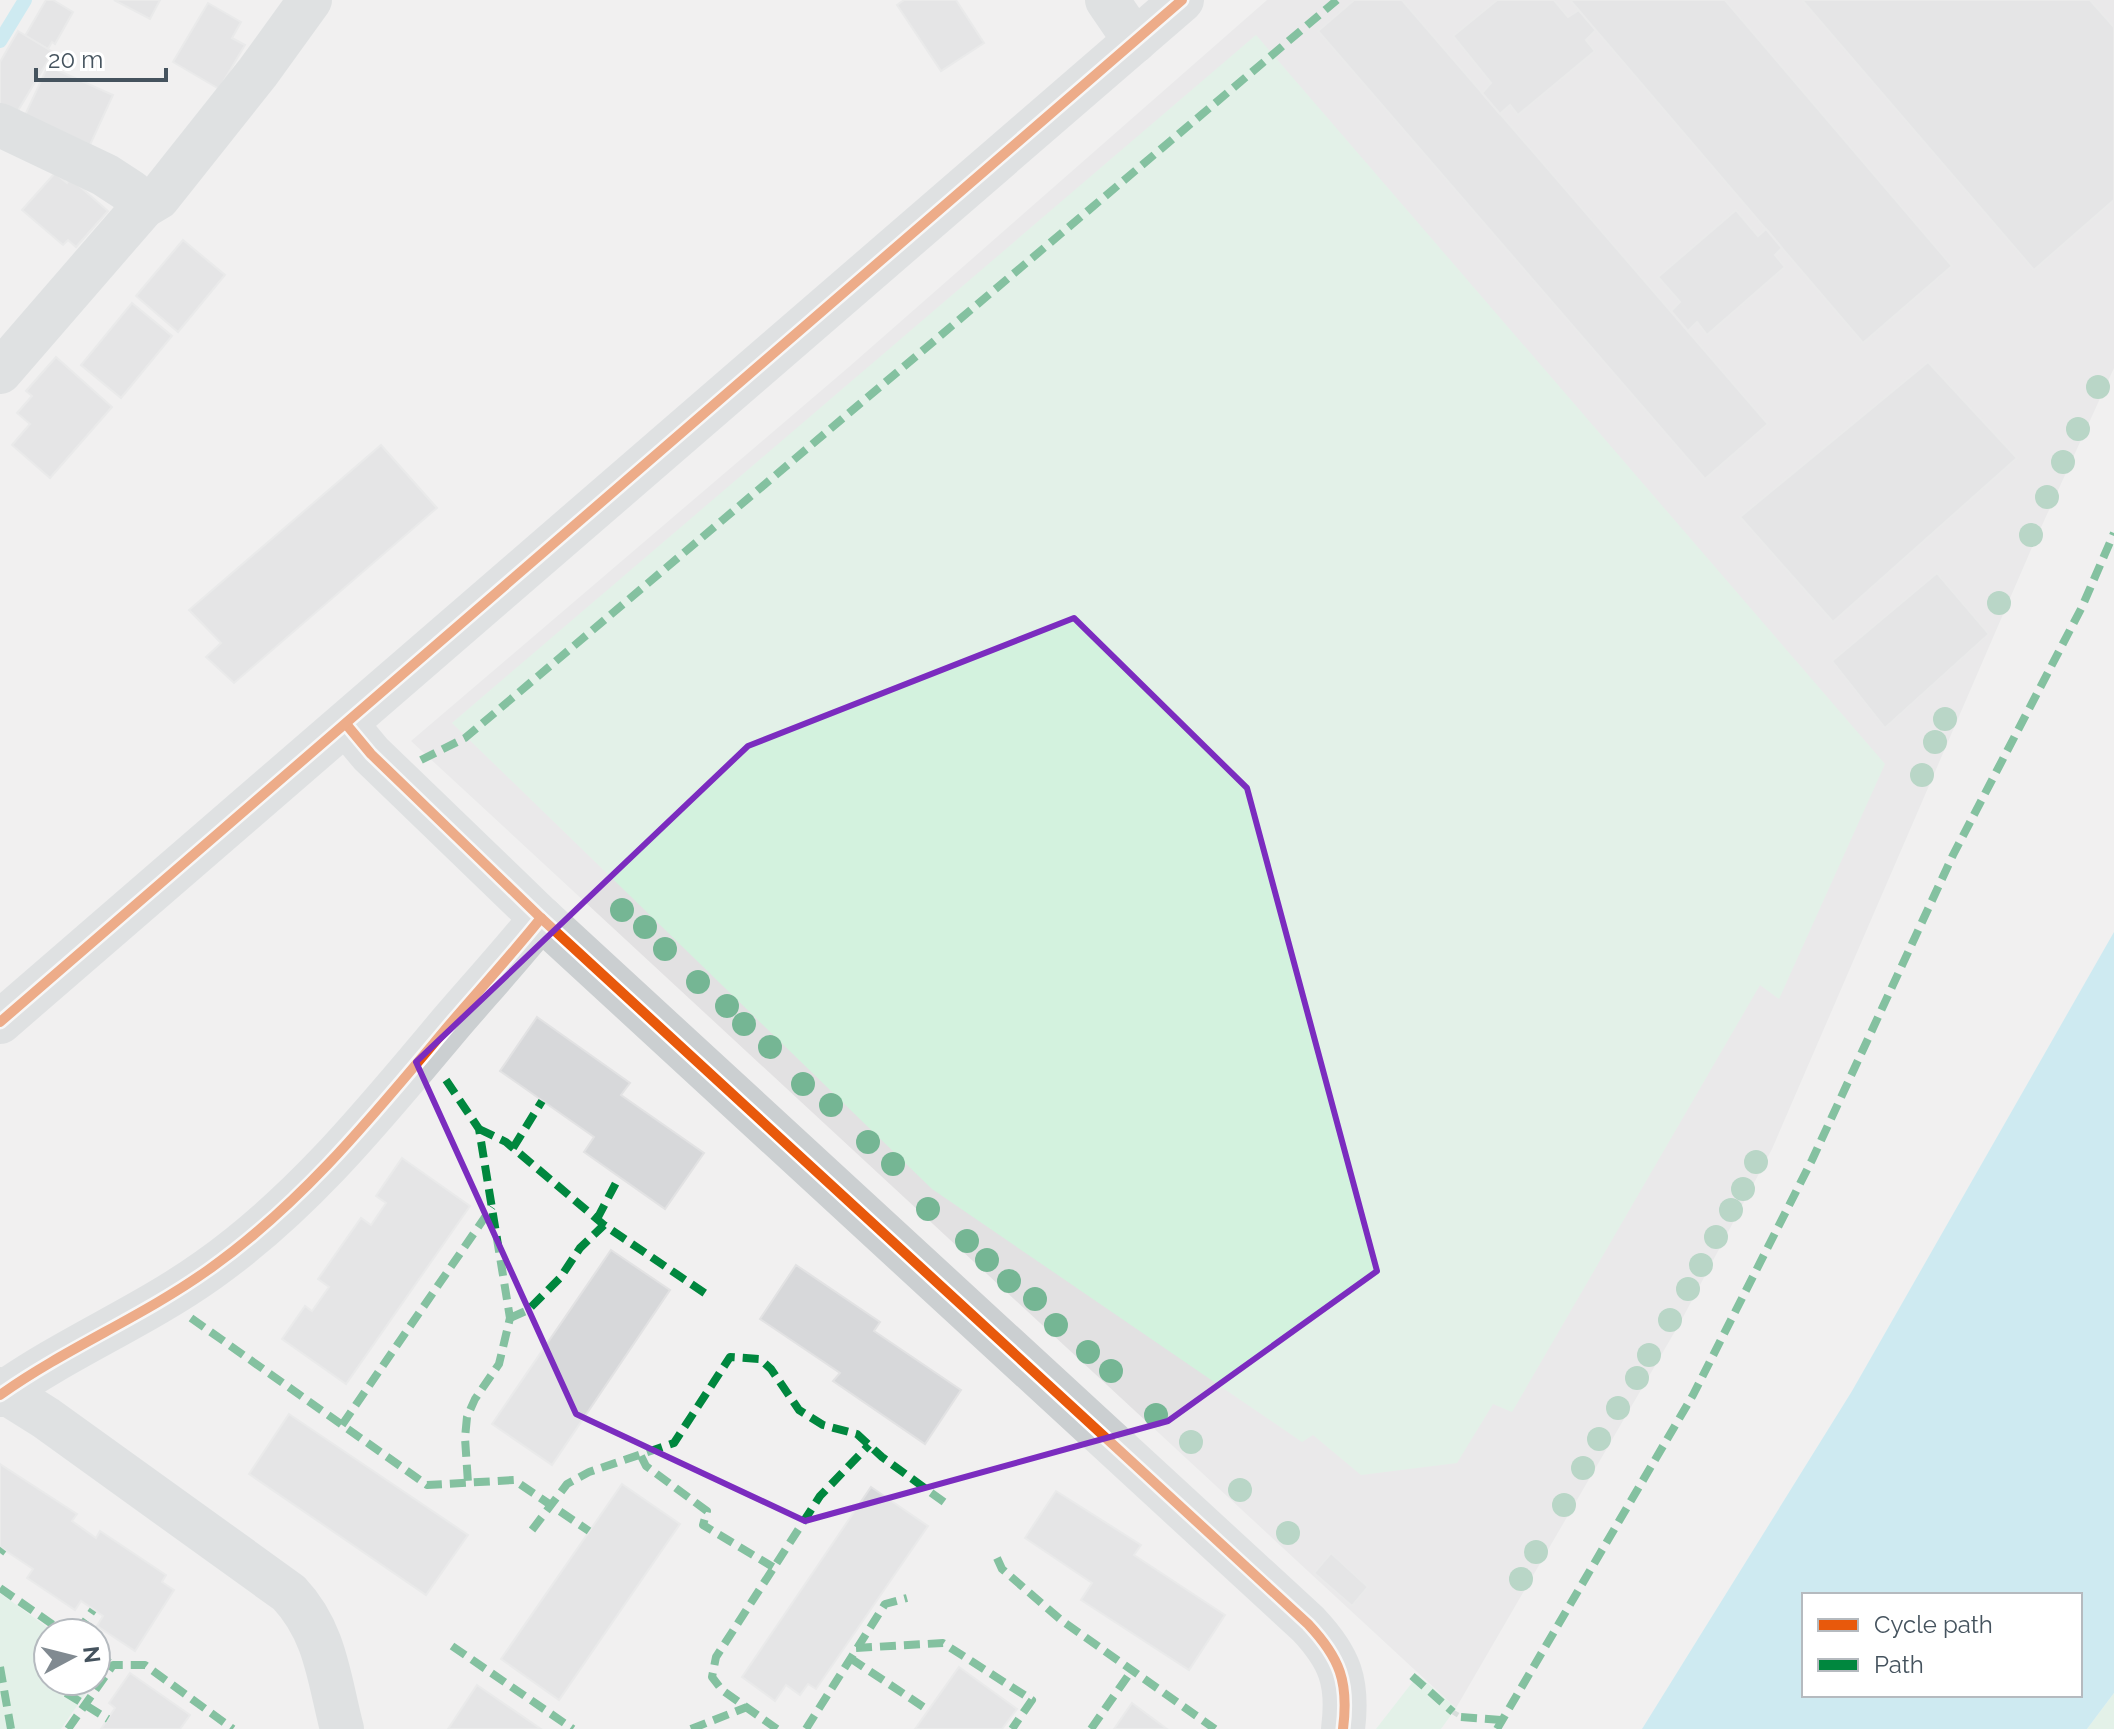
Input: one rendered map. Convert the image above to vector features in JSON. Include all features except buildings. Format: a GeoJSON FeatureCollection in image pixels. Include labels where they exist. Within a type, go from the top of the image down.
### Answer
{"type":"FeatureCollection","features":[{"type":"Feature","properties":{"kind":"street"},"geometry":{"type":"LineString","coordinates":[[0,372],[143,207],[158,198],[258,72],[310,0]]}},
{"type":"Feature","properties":{"kind":"street"},"geometry":{"type":"LineString","coordinates":[[1107,0],[1135,41]]}},
{"type":"Feature","properties":{"kind":"street"},"geometry":{"type":"LineString","coordinates":[[0,1022],[1182,0]]}},
{"type":"Feature","properties":{"kind":"street"},"geometry":{"type":"LineString","coordinates":[[0,125],[105,175],[131,192],[143,207]]}},
{"type":"Feature","properties":{"kind":"street"},"geometry":{"type":"LineString","coordinates":[[346,724],[371,754],[541,918],[1308,1624],[1326,1644],[1341,1670],[1344,1686],[1343,1729]]}},
{"type":"Feature","properties":{"kind":"street"},"geometry":{"type":"LineString","coordinates":[[342,1729],[325,1653],[304,1608],[289,1593],[46,1418],[1,1392],[170,1296],[210,1269],[275,1217],[382,1105],[541,918]]}},
{"type":"Feature","properties":{"kind":"path"},"geometry":{"type":"LineString","coordinates":[[1453,1712],[1461,1717]]}},
{"type":"Feature","properties":{"kind":"highlighted area"},"geometry":{"type":"Polygon","coordinates":[[[1074,618],[1247,788],[1377,1271],[1168,1421],[805,1521],[576,1414],[416,1062],[748,746],[1074,618]]]}},
{"type":"Feature","properties":{"kind":"shaded area"},"geometry":{"type":"Polygon","coordinates":[[[1267,0],[2114,0],[2114,368],[2033,545],[1772,1149],[1681,1321],[1456,1708],[411,741],[850,366],[1267,0]]]}},
{"type":"Feature","properties":{"kind":"green space"},"geometry":{"type":"Polygon","coordinates":[[[1256,35],[1885,764],[1779,999],[1760,985],[1512,1412],[1493,1404],[1457,1463],[1361,1475],[1313,1435],[1302,1442],[932,1189],[452,723],[1256,35]]]}},
{"type":"Feature","properties":{"kind":"green space"},"geometry":{"type":"Polygon","coordinates":[[[0,1593],[33,1617],[32,1697],[83,1697],[61,1729],[0,1729],[0,1593]]]}},
{"type":"Feature","properties":{"kind":"green space"},"geometry":{"type":"Polygon","coordinates":[[[1418,1675],[1456,1708],[1441,1729],[1376,1729],[1418,1675]]]}},
{"type":"Feature","properties":{"kind":"green space"},"geometry":{"type":"Polygon","coordinates":[[[2114,1693],[2114,1729],[2087,1729],[2114,1693]]]}},
{"type":"Feature","properties":{"kind":"water"},"geometry":{"type":"Polygon","coordinates":[[[2114,932],[2114,1693],[2087,1729],[1642,1729],[1852,1391],[2114,932]]]}},
{"type":"Feature","properties":{"kind":"waterway"},"geometry":{"type":"LineString","coordinates":[[0,41],[25,0]]}},
{"type":"Feature","properties":{"kind":"marked path"},"geometry":{"type":"LineString","coordinates":[[421,760],[465,738],[1337,0]]}},
{"type":"Feature","properties":{"kind":"marked path"},"geometry":{"type":"LineString","coordinates":[[1497,1729],[1693,1395],[1812,1160],[1953,855],[2082,607],[2114,533]]}},
{"type":"Feature","properties":{"kind":"marked path"},"geometry":{"type":"LineString","coordinates":[[446,1080],[479,1129],[510,1318],[499,1364],[475,1399],[467,1417],[468,1483]]}},
{"type":"Feature","properties":{"kind":"marked path"},"geometry":{"type":"LineString","coordinates":[[513,1148],[542,1101]]}},
{"type":"Feature","properties":{"kind":"marked path"},"geometry":{"type":"LineString","coordinates":[[479,1129],[506,1142],[604,1225],[706,1294]]}},
{"type":"Feature","properties":{"kind":"marked path"},"geometry":{"type":"LineString","coordinates":[[597,1219],[619,1177]]}},
{"type":"Feature","properties":{"kind":"marked path"},"geometry":{"type":"LineString","coordinates":[[342,1425],[492,1207]]}},
{"type":"Feature","properties":{"kind":"marked path"},"geometry":{"type":"LineString","coordinates":[[510,1318],[528,1310],[560,1278],[580,1248],[604,1225]]}},
{"type":"Feature","properties":{"kind":"marked path"},"geometry":{"type":"LineString","coordinates":[[191,1318],[427,1485],[514,1480],[589,1531]]}},
{"type":"Feature","properties":{"kind":"marked path"},"geometry":{"type":"LineString","coordinates":[[532,1530],[567,1484],[589,1472],[674,1443],[730,1357],[760,1359],[771,1369],[799,1410],[823,1425],[857,1434],[882,1457],[948,1505]]}},
{"type":"Feature","properties":{"kind":"marked path"},"geometry":{"type":"LineString","coordinates":[[777,1729],[722,1690],[712,1677],[716,1657],[820,1496],[869,1445]]}},
{"type":"Feature","properties":{"kind":"marked path"},"geometry":{"type":"LineString","coordinates":[[641,1456],[646,1466],[707,1511],[703,1525],[773,1567]]}},
{"type":"Feature","properties":{"kind":"marked path"},"geometry":{"type":"LineString","coordinates":[[0,1553],[3,1549]]}},
{"type":"Feature","properties":{"kind":"marked path"},"geometry":{"type":"LineString","coordinates":[[997,1558],[1002,1569],[1061,1620],[1215,1729]]}},
{"type":"Feature","properties":{"kind":"marked path"},"geometry":{"type":"LineString","coordinates":[[0,1588],[42,1617]]}},
{"type":"Feature","properties":{"kind":"marked path"},"geometry":{"type":"LineString","coordinates":[[806,1729],[885,1604],[907,1598]]}},
{"type":"Feature","properties":{"kind":"marked path"},"geometry":{"type":"LineString","coordinates":[[88,1617],[93,1610]]}},
{"type":"Feature","properties":{"kind":"marked path"},"geometry":{"type":"LineString","coordinates":[[856,1648],[943,1643],[1032,1700],[1012,1729]]}},
{"type":"Feature","properties":{"kind":"marked path"},"geometry":{"type":"LineString","coordinates":[[452,1646],[573,1729]]}},
{"type":"Feature","properties":{"kind":"marked path"},"geometry":{"type":"LineString","coordinates":[[850,1658],[928,1710]]}},
{"type":"Feature","properties":{"kind":"marked path"},"geometry":{"type":"LineString","coordinates":[[68,1729],[113,1665],[145,1665],[233,1729]]}},
{"type":"Feature","properties":{"kind":"marked path"},"geometry":{"type":"LineString","coordinates":[[0,1667],[11,1729]]}},
{"type":"Feature","properties":{"kind":"marked path"},"geometry":{"type":"LineString","coordinates":[[1091,1729],[1132,1670]]}},
{"type":"Feature","properties":{"kind":"marked path"},"geometry":{"type":"LineString","coordinates":[[1412,1676],[1453,1712]]}},
{"type":"Feature","properties":{"kind":"marked path"},"geometry":{"type":"LineString","coordinates":[[72,1697],[108,1719]]}},
{"type":"Feature","properties":{"kind":"marked path"},"geometry":{"type":"LineString","coordinates":[[691,1729],[747,1707]]}},
{"type":"Feature","properties":{"kind":"marked path"},"geometry":{"type":"LineString","coordinates":[[1461,1717],[1502,1720]]}},
{"type":"Feature","properties":{"kind":"cycle path"},"geometry":{"type":"LineString","coordinates":[[0,1022],[1182,0]]}},
{"type":"Feature","properties":{"kind":"cycle path"},"geometry":{"type":"LineString","coordinates":[[346,724],[371,754],[541,918],[1308,1624],[1328,1648],[1340,1672],[1345,1698],[1343,1729]]}},
{"type":"Feature","properties":{"kind":"cycle path"},"geometry":{"type":"LineString","coordinates":[[0,1395],[51,1362],[183,1287],[243,1244],[275,1216],[366,1123],[541,918]]}}]}
